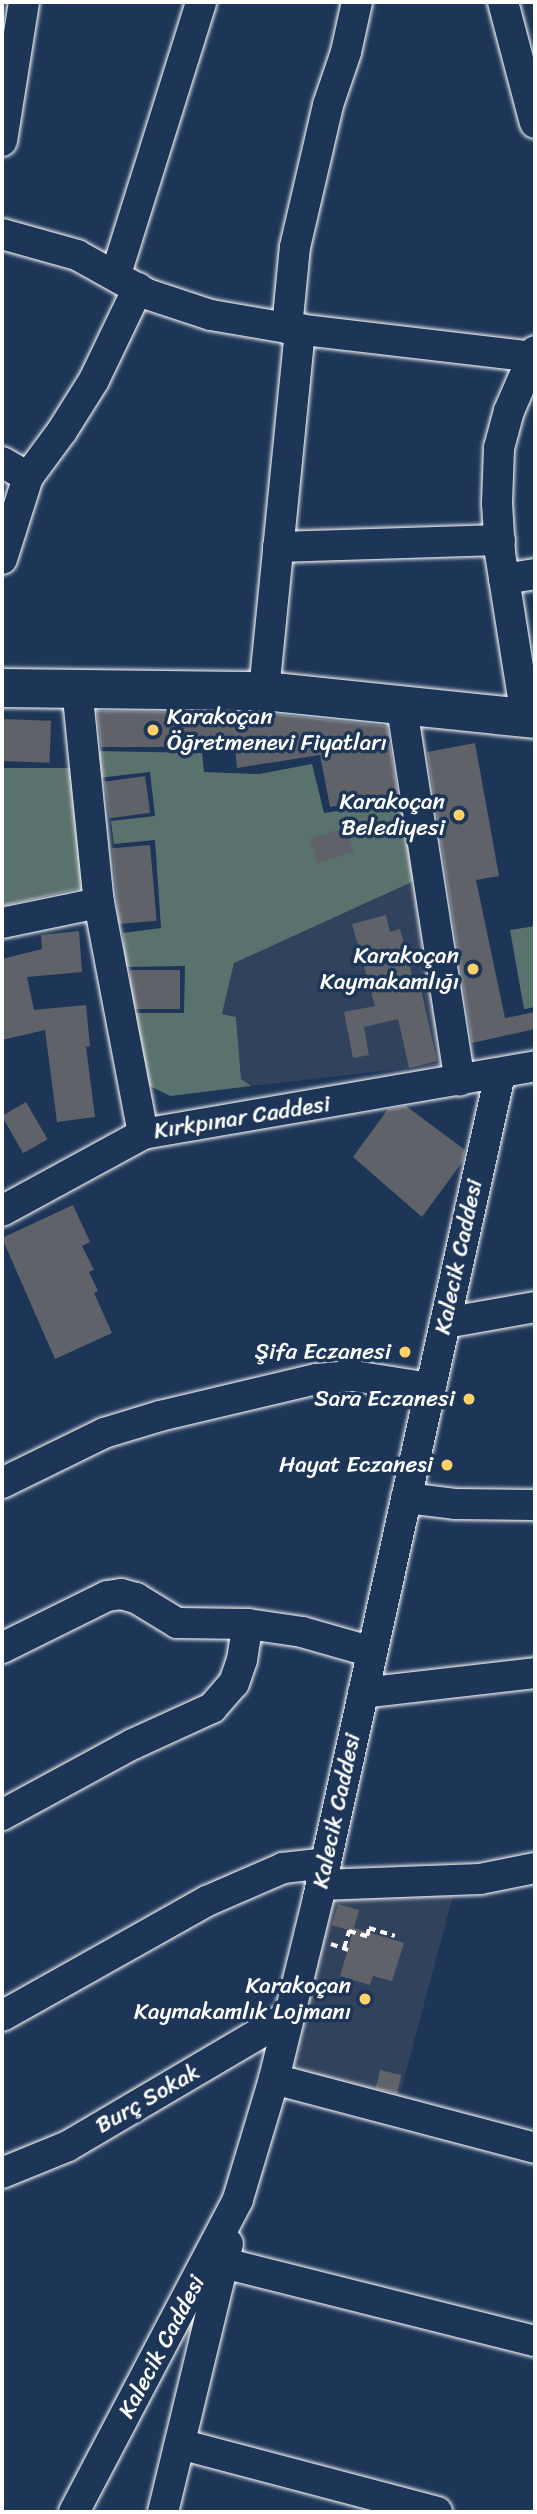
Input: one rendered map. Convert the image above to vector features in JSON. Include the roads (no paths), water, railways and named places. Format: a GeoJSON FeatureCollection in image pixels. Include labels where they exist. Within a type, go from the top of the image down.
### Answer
{"type":"FeatureCollection","features":[{"type":"Feature","properties":{"kind":"main road"},"geometry":{"type":"LineString","coordinates":[[2,688],[264,691],[401,708],[531,718]]}},
{"type":"Feature","properties":{"kind":"street"},"geometry":{"type":"LineString","coordinates":[[2,141],[10,31],[24,2]]}},
{"type":"Feature","properties":{"kind":"street"},"geometry":{"type":"LineString","coordinates":[[2,559],[28,477],[62,431],[94,380],[127,281],[201,2]]}},
{"type":"Feature","properties":{"kind":"street"},"geometry":{"type":"LineString","coordinates":[[264,691],[278,547],[293,328],[295,247],[328,105],[346,52],[357,2]]}},
{"type":"Feature","properties":{"kind":"street"},"geometry":{"type":"LineString","coordinates":[[503,2],[535,123]]}},
{"type":"Feature","properties":{"kind":"street"},"geometry":{"type":"LineString","coordinates":[[2,233],[77,255],[127,281],[201,313],[293,328],[535,355],[509,411],[499,448],[499,540],[531,718]]}},
{"type":"Feature","properties":{"kind":"street"},"geometry":{"type":"LineString","coordinates":[[2,462],[28,477]]}},
{"type":"Feature","properties":{"kind":"street"},"geometry":{"type":"LineString","coordinates":[[278,547],[499,540]]}},
{"type":"Feature","properties":{"kind":"street"},"geometry":{"type":"LineString","coordinates":[[504,579],[535,574]]}},
{"type":"Feature","properties":{"kind":"street"},"geometry":{"type":"LineString","coordinates":[[77,688],[99,903],[143,1134]]}},
{"type":"Feature","properties":{"kind":"street"},"geometry":{"type":"LineString","coordinates":[[401,708],[460,1082]]}},
{"type":"Feature","properties":{"kind":"street"},"geometry":{"type":"LineString","coordinates":[[2,923],[99,903]]}},
{"type":"Feature","properties":{"kind":"street","name":"Kırkpınar Caddesi"},"geometry":{"type":"LineString","coordinates":[[2,1211],[143,1134],[460,1082],[535,1066]]}},
{"type":"Feature","properties":{"kind":"street","name":"Kalecik Caddesi"},"geometry":{"type":"LineString","coordinates":[[74,2512],[238,2199],[274,2079],[323,1874],[499,1074]]}},
{"type":"Feature","properties":{"kind":"street"},"geometry":{"type":"LineString","coordinates":[[445,1323],[535,1307]]}},
{"type":"Feature","properties":{"kind":"street"},"geometry":{"type":"LineString","coordinates":[[2,1483],[104,1433],[160,1416],[317,1379],[354,1376],[430,1388]]}},
{"type":"Feature","properties":{"kind":"street"},"geometry":{"type":"LineString","coordinates":[[406,1498],[455,1504],[535,1505]]}},
{"type":"Feature","properties":{"kind":"street"},"geometry":{"type":"LineString","coordinates":[[2,1648],[107,1596],[121,1594],[136,1598],[177,1623],[248,1624],[302,1632],[372,1652]]}},
{"type":"Feature","properties":{"kind":"street"},"geometry":{"type":"LineString","coordinates":[[2,1815],[134,1744],[212,1707],[234,1683],[242,1660],[248,1624]]}},
{"type":"Feature","properties":{"kind":"street"},"geometry":{"type":"LineString","coordinates":[[363,1693],[535,1673]]}},
{"type":"Feature","properties":{"kind":"street"},"geometry":{"type":"LineString","coordinates":[[2,2015],[207,1901],[283,1868],[323,1874],[480,1879],[535,1868]]}},
{"type":"Feature","properties":{"kind":"street","name":"Burç Sokak"},"geometry":{"type":"LineString","coordinates":[[2,2173],[38,2161],[68,2146],[289,2016]]}},
{"type":"Feature","properties":{"kind":"street"},"geometry":{"type":"LineString","coordinates":[[274,2079],[532,2144]]}},
{"type":"Feature","properties":{"kind":"street"},"geometry":{"type":"LineString","coordinates":[[163,2512],[238,2199]]}},
{"type":"Feature","properties":{"kind":"street"},"geometry":{"type":"LineString","coordinates":[[223,2263],[535,2341]]}},
{"type":"Feature","properties":{"kind":"street"},"geometry":{"type":"LineString","coordinates":[[180,2444],[437,2512]]}},
{"type":"Feature","properties":{"kind":"place","name":"Karakoçan Öğretmenevi Fiyatları"},"geometry":{"type":"Point","coordinates":[153,730]}},
{"type":"Feature","properties":{"kind":"place","name":"Karakoçan Belediyesi"},"geometry":{"type":"Point","coordinates":[459,815]}},
{"type":"Feature","properties":{"kind":"place","name":"Karakoçan Kaymakamlığı"},"geometry":{"type":"Point","coordinates":[473,969]}},
{"type":"Feature","properties":{"kind":"place","name":"Şifa Eczanesi"},"geometry":{"type":"Point","coordinates":[405,1352]}},
{"type":"Feature","properties":{"kind":"place","name":"Sara Eczanesi"},"geometry":{"type":"Point","coordinates":[469,1399]}},
{"type":"Feature","properties":{"kind":"place","name":"Hayat Eczanesi"},"geometry":{"type":"Point","coordinates":[447,1465]}},
{"type":"Feature","properties":{"kind":"place","name":"Karakoçan Kaymakamlık Lojmanı"},"geometry":{"type":"Point","coordinates":[365,1999]}}]}
